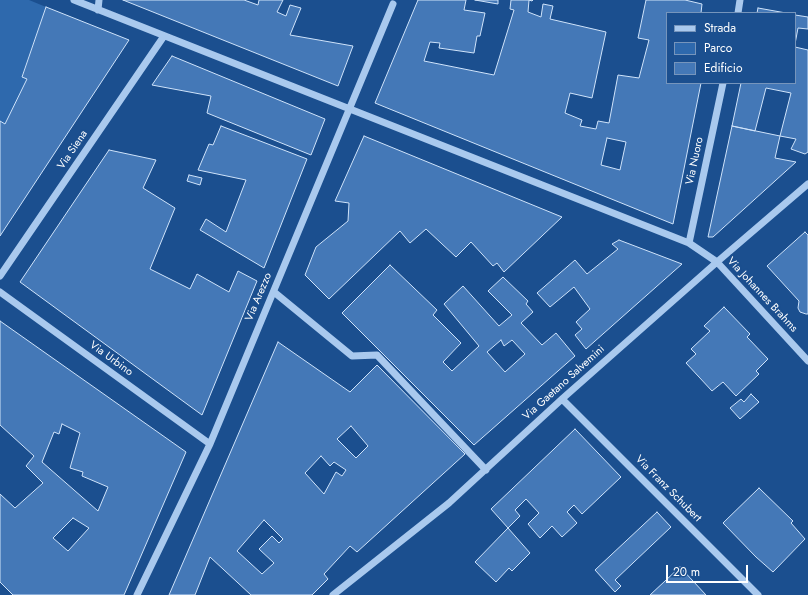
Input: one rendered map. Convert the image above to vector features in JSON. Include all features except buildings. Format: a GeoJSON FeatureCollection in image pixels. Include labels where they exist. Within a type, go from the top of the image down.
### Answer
{"type":"FeatureCollection","features":[{"type":"Feature","properties":{"kind":"street","name":"Via Johannes Brahms"},"geometry":{"type":"LineString","coordinates":[[74,0],[689,243],[717,262],[808,361]]}},
{"type":"Feature","properties":{"kind":"street"},"geometry":{"type":"LineString","coordinates":[[98,10],[99,0]]}},
{"type":"Feature","properties":{"kind":"street"},"geometry":{"type":"LineString","coordinates":[[738,12],[740,0]]}},
{"type":"Feature","properties":{"kind":"street","name":"Via Arezzo"},"geometry":{"type":"LineString","coordinates":[[137,595],[210,444],[393,4]]}},
{"type":"Feature","properties":{"kind":"street","name":"Via Siena"},"geometry":{"type":"LineString","coordinates":[[0,276],[164,36]]}},
{"type":"Feature","properties":{"kind":"street","name":"Via Nuoro"},"geometry":{"type":"LineString","coordinates":[[689,243],[723,84]]}},
{"type":"Feature","properties":{"kind":"street","name":"Via Gaetano Salvemini"},"geometry":{"type":"LineString","coordinates":[[334,595],[449,503],[562,399],[808,184]]}},
{"type":"Feature","properties":{"kind":"street","name":"Via Urbino"},"geometry":{"type":"LineString","coordinates":[[0,292],[210,444]]}},
{"type":"Feature","properties":{"kind":"street"},"geometry":{"type":"LineString","coordinates":[[274,292],[352,356],[377,355],[486,470]]}},
{"type":"Feature","properties":{"kind":"street","name":"Via Franz Schubert"},"geometry":{"type":"LineString","coordinates":[[562,399],[758,595]]}},
{"type":"Feature","properties":{"kind":"green space"},"geometry":{"type":"Polygon","coordinates":[[[0,0],[29,0],[46,7],[22,76],[27,79],[5,124],[0,121],[0,0]]]}}]}
